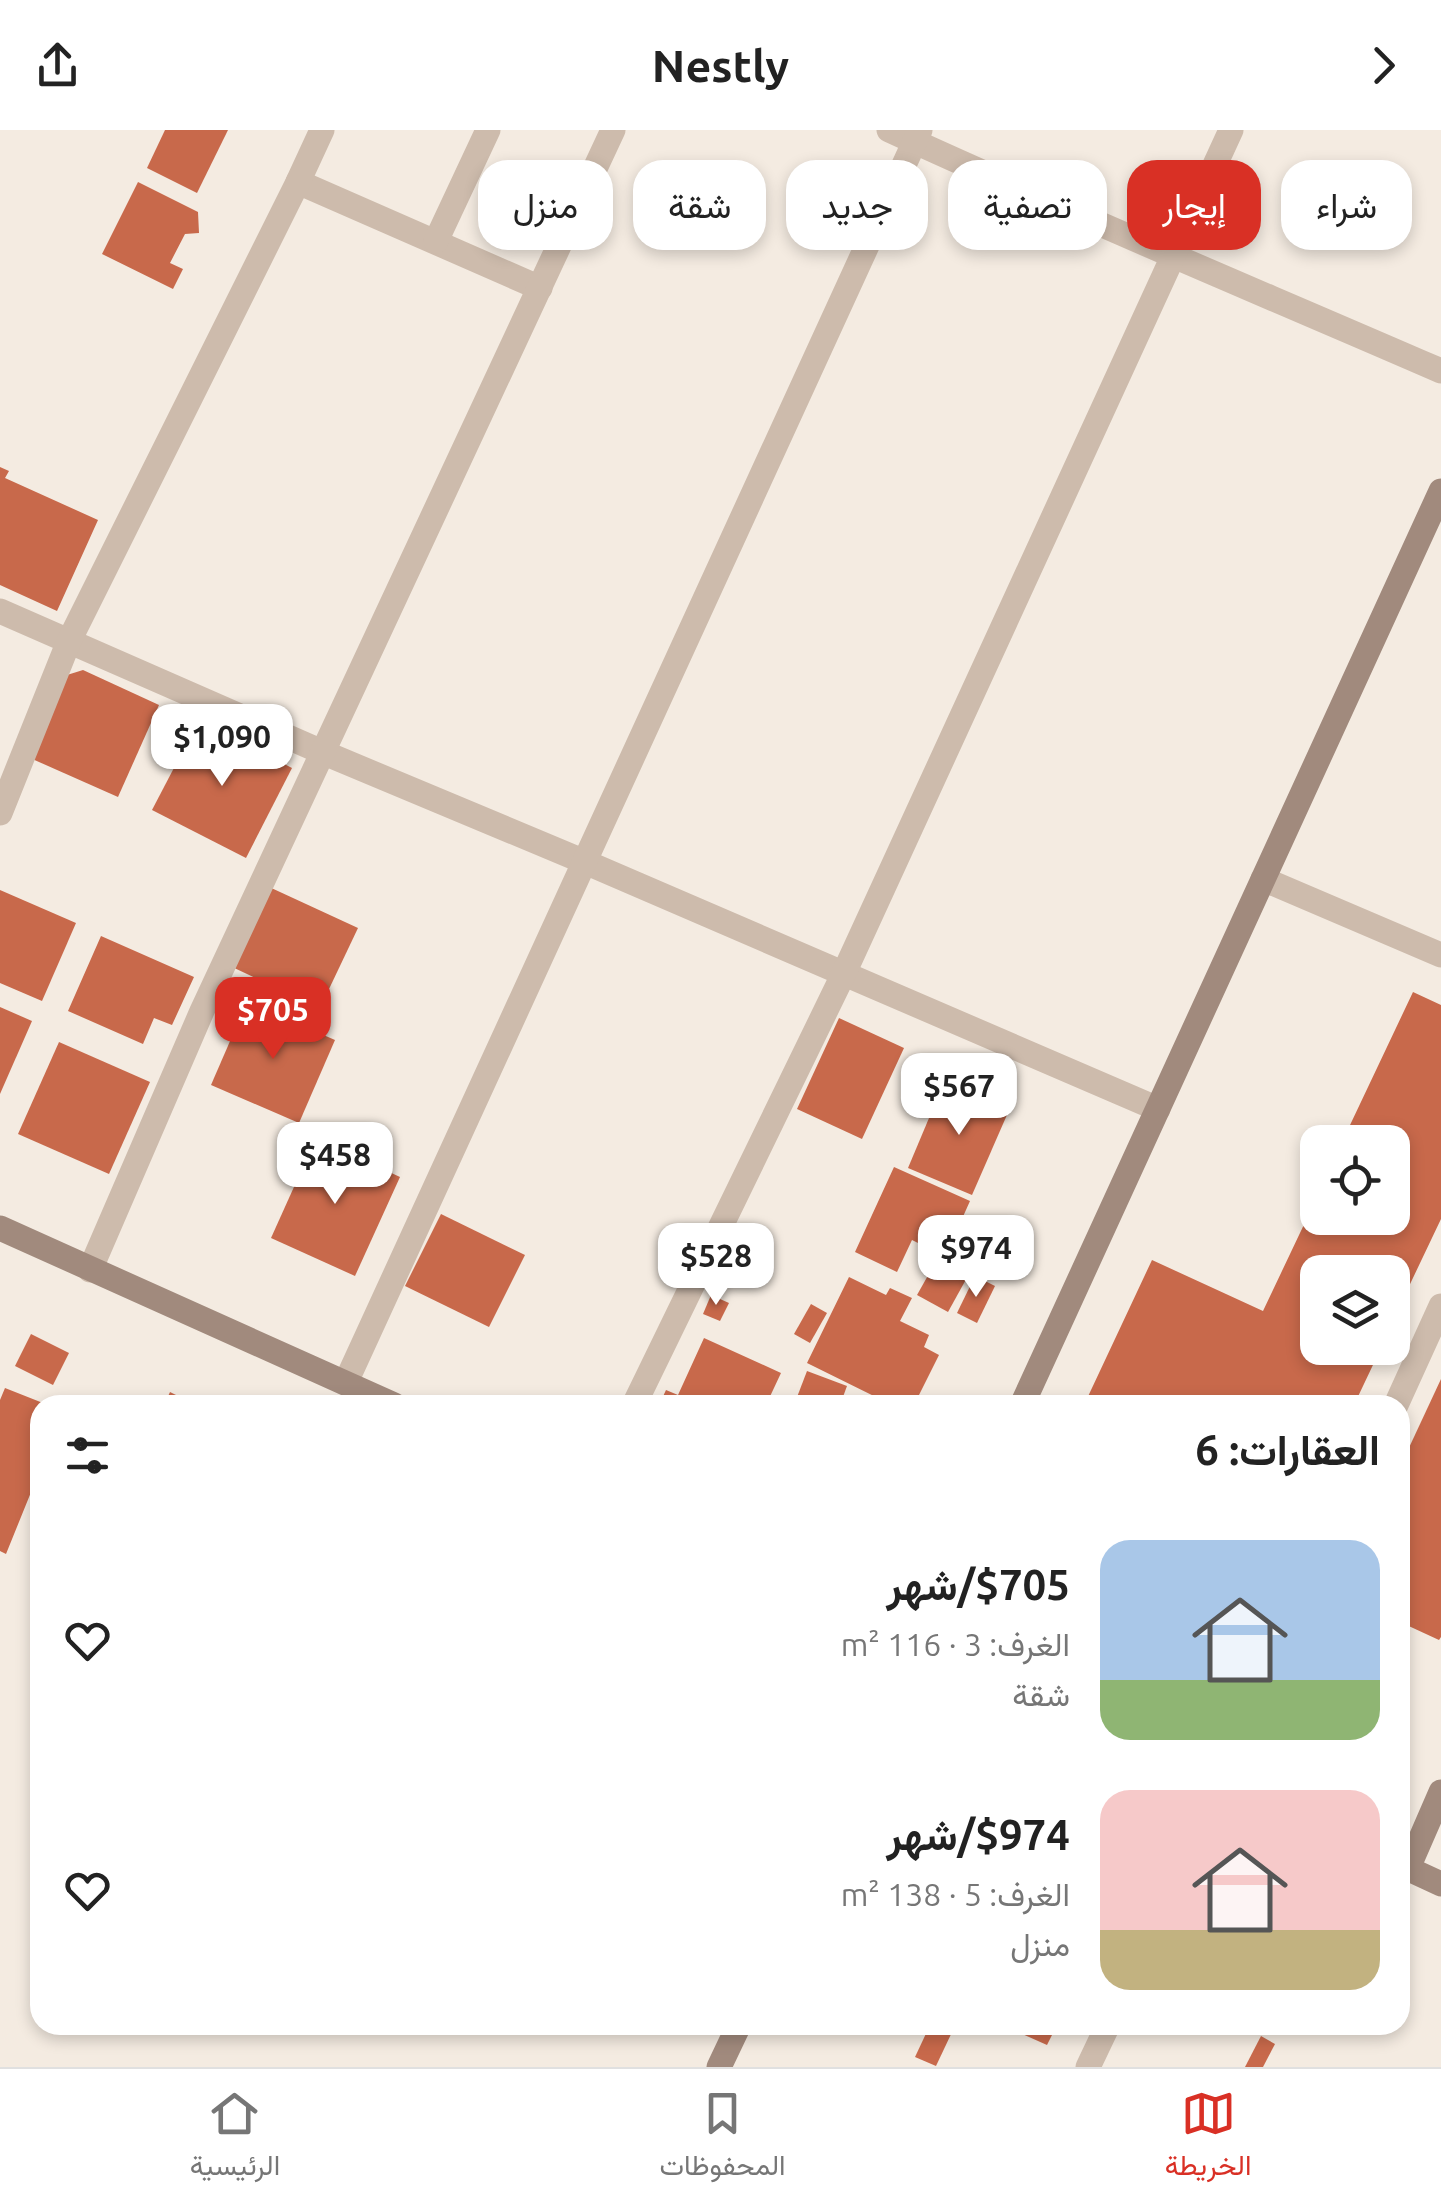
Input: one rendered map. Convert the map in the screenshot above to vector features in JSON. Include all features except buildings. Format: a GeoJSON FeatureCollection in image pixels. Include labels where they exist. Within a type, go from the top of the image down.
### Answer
{"type":"FeatureCollection","features":[{"type":"Feature","properties":{"kind":"street"},"geometry":{"type":"LineString","coordinates":[[0,813],[69,641],[322,130]]}},
{"type":"Feature","properties":{"kind":"street"},"geometry":{"type":"LineString","coordinates":[[436,241],[488,130]]}},
{"type":"Feature","properties":{"kind":"street"},"geometry":{"type":"LineString","coordinates":[[90,1270],[202,1011],[613,130]]}},
{"type":"Feature","properties":{"kind":"street"},"geometry":{"type":"LineString","coordinates":[[889,130],[918,136],[1031,195],[1441,371]]}},
{"type":"Feature","properties":{"kind":"street"},"geometry":{"type":"LineString","coordinates":[[639,1395],[844,973],[1231,130]]}},
{"type":"Feature","properties":{"kind":"street"},"geometry":{"type":"LineString","coordinates":[[346,1382],[918,136]]}},
{"type":"Feature","properties":{"kind":"street"},"geometry":{"type":"LineString","coordinates":[[298,182],[540,288]]}},
{"type":"Feature","properties":{"kind":"street"},"geometry":{"type":"LineString","coordinates":[[1027,1395],[1441,491]]}},
{"type":"Feature","properties":{"kind":"street"},"geometry":{"type":"LineString","coordinates":[[0,611],[1158,1109]]}},
{"type":"Feature","properties":{"kind":"street"},"geometry":{"type":"LineString","coordinates":[[1263,880],[1441,956]]}},
{"type":"Feature","properties":{"kind":"street"},"geometry":{"type":"LineString","coordinates":[[0,1228],[373,1395]]}},
{"type":"Feature","properties":{"kind":"street"},"geometry":{"type":"LineString","coordinates":[[1401,1395],[1441,1306]]}},
{"type":"Feature","properties":{"kind":"street"},"geometry":{"type":"LineString","coordinates":[[1410,1854],[1441,1792]]}},
{"type":"Feature","properties":{"kind":"street"},"geometry":{"type":"LineString","coordinates":[[1410,1869],[1441,1884]]}},
{"type":"Feature","properties":{"kind":"street"},"geometry":{"type":"LineString","coordinates":[[719,2067],[733,2035]]}},
{"type":"Feature","properties":{"kind":"street"},"geometry":{"type":"LineString","coordinates":[[1088,2067],[1103,2035]]}}]}
